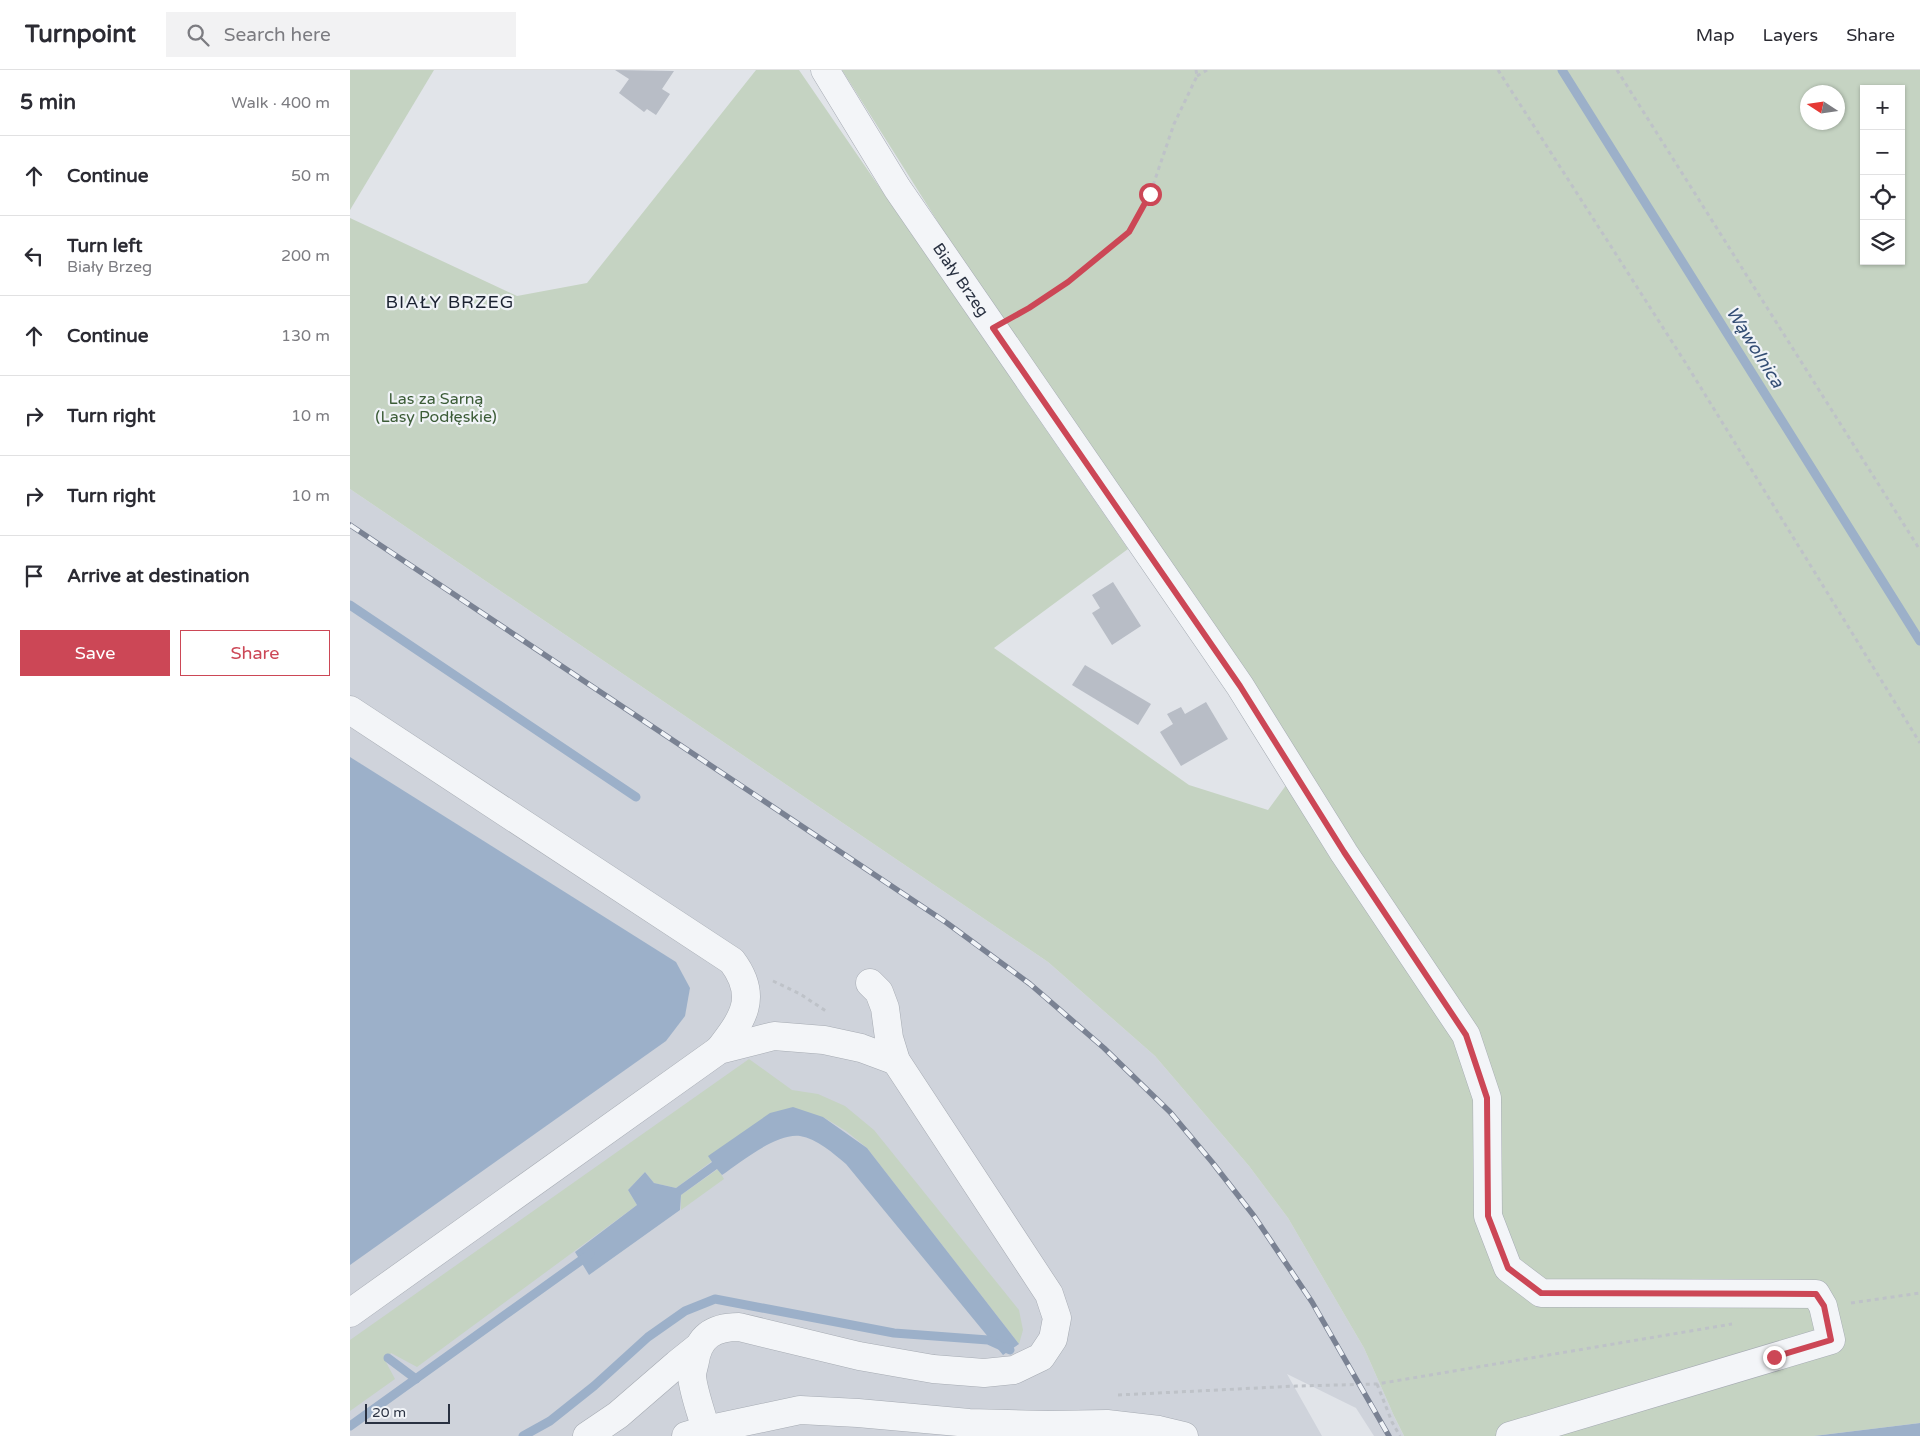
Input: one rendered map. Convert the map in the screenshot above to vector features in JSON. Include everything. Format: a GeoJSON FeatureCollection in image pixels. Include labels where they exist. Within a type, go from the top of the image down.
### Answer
{"type":"FeatureCollection","features":[{"type":"Feature","properties":{"kind":"lane","name":"Biały Brzeg"},"geometry":{"type":"LineString","coordinates":[[825,70],[897,188],[1240,686],[1344,852],[1466,1035],[1487,1098],[1488,1216],[1508,1268],[1541,1293],[1816,1294],[1824,1306]]}},
{"type":"Feature","properties":{"kind":"lane"},"geometry":{"type":"LineString","coordinates":[[350,710],[732,961],[742,974],[745,987],[745,1008],[736,1028],[719,1050],[350,1313]]}},
{"type":"Feature","properties":{"kind":"lane"},"geometry":{"type":"LineString","coordinates":[[586,1436],[618,1415],[697,1348],[706,1336],[716,1330],[734,1327],[859,1356],[933,1369],[984,1373],[1014,1370],[1041,1357],[1053,1339],[1057,1318],[1049,1294],[896,1061],[885,1008],[879,992],[870,983]]}},
{"type":"Feature","properties":{"kind":"lane"},"geometry":{"type":"LineString","coordinates":[[719,1050],[774,1036],[824,1040],[861,1048],[896,1061]]}},
{"type":"Feature","properties":{"kind":"lane"},"geometry":{"type":"LineString","coordinates":[[1510,1436],[1831,1340],[1824,1306]]}},
{"type":"Feature","properties":{"kind":"lane"},"geometry":{"type":"LineString","coordinates":[[697,1348],[692,1376],[696,1433],[800,1410],[969,1423],[1107,1424],[1159,1430],[1184,1436]]}},
{"type":"Feature","properties":{"kind":"path"},"geometry":{"type":"LineString","coordinates":[[1196,70],[1197,76]]}},
{"type":"Feature","properties":{"kind":"path"},"geometry":{"type":"LineString","coordinates":[[993,328],[1029,308],[1068,282],[1129,232],[1150,194],[1174,124],[1197,76],[1207,70]]}},
{"type":"Feature","properties":{"kind":"path"},"geometry":{"type":"LineString","coordinates":[[1498,70],[1685,362],[1920,743]]}},
{"type":"Feature","properties":{"kind":"path"},"geometry":{"type":"LineString","coordinates":[[1616,70],[1920,550]]}},
{"type":"Feature","properties":{"kind":"path"},"geometry":{"type":"LineString","coordinates":[[770,980],[800,994],[828,1013]]}},
{"type":"Feature","properties":{"kind":"path"},"geometry":{"type":"LineString","coordinates":[[1824,1306],[1920,1293]]}},
{"type":"Feature","properties":{"kind":"path"},"geometry":{"type":"LineString","coordinates":[[1400,1436],[1392,1422],[1377,1384],[1733,1324]]}},
{"type":"Feature","properties":{"kind":"shaded area"},"geometry":{"type":"Polygon","coordinates":[[[350,489],[1048,962],[1155,1056],[1249,1166],[1288,1218],[1364,1348],[1404,1436],[1374,1436],[1356,1408],[1287,1374],[1322,1436],[350,1436],[350,489]]]}},
{"type":"Feature","properties":{"kind":"green space"},"geometry":{"type":"Polygon","coordinates":[[[350,70],[434,70],[350,210],[350,70]]]}},
{"type":"Feature","properties":{"kind":"green space","name":"Las za Sarną (Lasy Podłęskie)"},"geometry":{"type":"Polygon","coordinates":[[[756,70],[799,70],[1128,549],[994,648],[1189,785],[1268,810],[1303,762],[972,276],[842,70],[1920,70],[1920,1423],[1814,1436],[1404,1436],[1364,1348],[1288,1218],[1249,1166],[1155,1056],[1048,962],[350,489],[350,218],[517,296],[587,283],[756,70]]]}},
{"type":"Feature","properties":{"kind":"green space"},"geometry":{"type":"Polygon","coordinates":[[[749,1059],[792,1090],[818,1094],[845,1106],[874,1130],[1019,1310],[1023,1330],[1019,1344],[867,1148],[846,1131],[823,1117],[709,1157],[712,1161],[676,1188],[654,1183],[645,1172],[628,1190],[637,1205],[417,1367],[391,1353],[386,1362],[395,1379],[350,1411],[350,1340],[749,1059]]]}},
{"type":"Feature","properties":{"kind":"green space"},"geometry":{"type":"Polygon","coordinates":[[[718,1169],[724,1179],[681,1210],[681,1195],[718,1169]]]}},
{"type":"Feature","properties":{"kind":"water"},"geometry":{"type":"Polygon","coordinates":[[[350,757],[676,962],[690,988],[685,1016],[666,1041],[350,1265],[350,757]]]}},
{"type":"Feature","properties":{"kind":"water"},"geometry":{"type":"Polygon","coordinates":[[[793,1107],[823,1117],[867,1148],[1019,1344],[1003,1355],[846,1164],[819,1143],[800,1136],[791,1136],[770,1144],[722,1175],[717,1169],[681,1195],[680,1210],[589,1275],[575,1252],[637,1205],[628,1190],[645,1172],[654,1183],[676,1188],[712,1162],[708,1156],[770,1113],[793,1107]]]}},
{"type":"Feature","properties":{"kind":"water"},"geometry":{"type":"Polygon","coordinates":[[[1920,1423],[1920,1436],[1814,1436],[1920,1423]]]}},
{"type":"Feature","properties":{"kind":"building"},"geometry":{"type":"Polygon","coordinates":[[[615,70],[674,71],[662,89],[670,94],[656,115],[647,109],[644,112],[619,93],[629,79],[615,70]]]}},
{"type":"Feature","properties":{"kind":"building"},"geometry":{"type":"Polygon","coordinates":[[[1113,582],[1141,626],[1112,645],[1092,613],[1100,608],[1092,595],[1113,582]]]}},
{"type":"Feature","properties":{"kind":"building"},"geometry":{"type":"Polygon","coordinates":[[[1085,665],[1151,704],[1138,725],[1072,685],[1085,665]]]}},
{"type":"Feature","properties":{"kind":"building"},"geometry":{"type":"Polygon","coordinates":[[[1206,702],[1228,739],[1181,766],[1160,732],[1173,724],[1167,714],[1181,707],[1185,714],[1206,702]]]}},
{"type":"Feature","properties":{"kind":"waterway","name":"Wąwolnica"},"geometry":{"type":"LineString","coordinates":[[1562,70],[1920,641]]}},
{"type":"Feature","properties":{"kind":"waterway"},"geometry":{"type":"LineString","coordinates":[[350,605],[636,797]]}},
{"type":"Feature","properties":{"kind":"waterway"},"geometry":{"type":"LineString","coordinates":[[350,1426],[590,1254]]}},
{"type":"Feature","properties":{"kind":"waterway"},"geometry":{"type":"LineString","coordinates":[[523,1436],[550,1421],[594,1386],[648,1337],[685,1311],[715,1299],[894,1333],[988,1340],[1010,1350]]}},
{"type":"Feature","properties":{"kind":"waterway"},"geometry":{"type":"LineString","coordinates":[[388,1358],[416,1379]]}},
{"type":"Feature","properties":{"kind":"railway"},"geometry":{"type":"LineString","coordinates":[[350,525],[947,923],[1030,984],[1104,1048],[1170,1112],[1254,1216],[1312,1302],[1389,1436]]}},
{"type":"Feature","properties":{"kind":"district","name":"BIAŁY BRZEG"},"geometry":{"type":"Point","coordinates":[450,302]}},
{"type":"Feature","properties":{"kind":"route"},"geometry":{"type":"LineString","coordinates":[[1150,194],[1129,232],[1068,282],[1029,308],[993,328],[1240,686],[1344,852],[1466,1035],[1487,1098],[1488,1216],[1508,1268],[1541,1293],[1816,1294],[1824,1306],[1831,1340],[1774,1357]]}}]}
